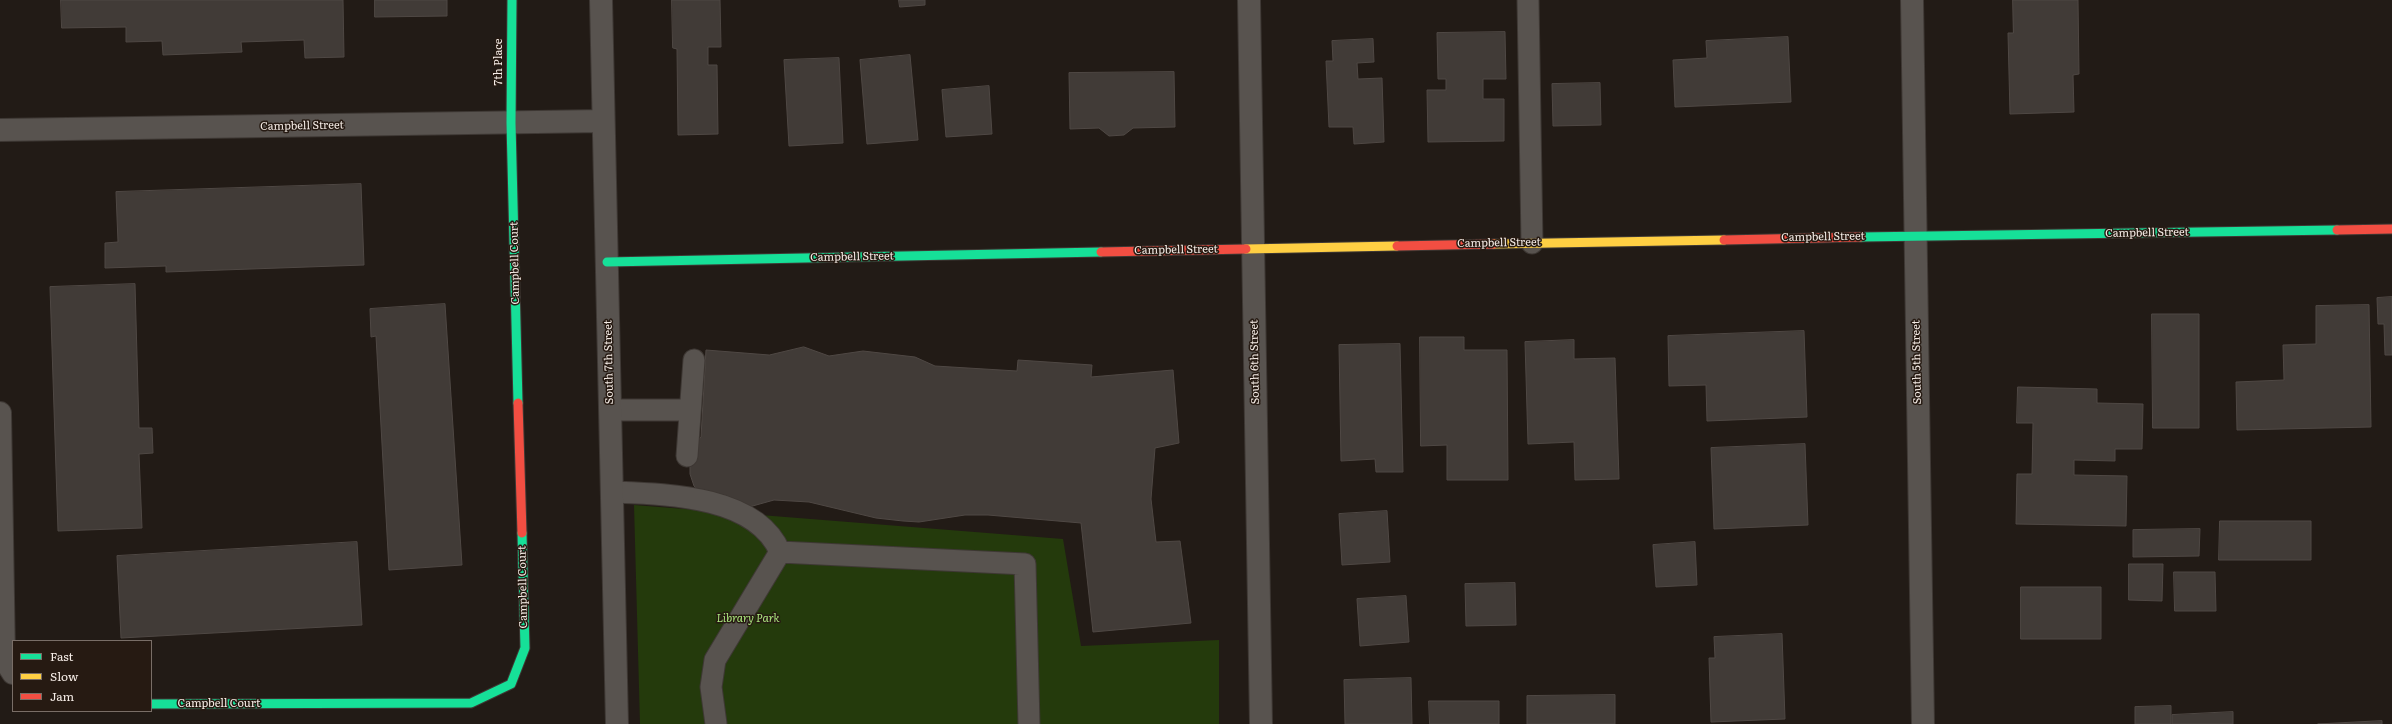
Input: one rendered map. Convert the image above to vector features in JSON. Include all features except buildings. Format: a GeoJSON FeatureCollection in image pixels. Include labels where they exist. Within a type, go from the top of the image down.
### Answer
{"type":"FeatureCollection","features":[{"type":"Feature","properties":{"kind":"street","name":"7th Place"},"geometry":{"type":"LineString","coordinates":[[511,123],[512,0]]}},
{"type":"Feature","properties":{"kind":"street","name":"South 7th Street"},"geometry":{"type":"LineString","coordinates":[[602,0],[603,121],[617,724]]}},
{"type":"Feature","properties":{"kind":"street","name":"South 6th Street"},"geometry":{"type":"LineString","coordinates":[[1249,0],[1261,724]]}},
{"type":"Feature","properties":{"kind":"street","name":"South 5th Street"},"geometry":{"type":"LineString","coordinates":[[1912,0],[1923,724]]}},
{"type":"Feature","properties":{"kind":"street","name":"Campbell Street"},"geometry":{"type":"LineString","coordinates":[[0,130],[603,121]]}},
{"type":"Feature","properties":{"kind":"street","name":"Campbell Court"},"geometry":{"type":"LineString","coordinates":[[152,704],[471,703],[511,684],[525,648],[511,123]]}},
{"type":"Feature","properties":{"kind":"street","name":"Campbell Street"},"geometry":{"type":"LineString","coordinates":[[607,262],[1253,248],[2392,229]]}},
{"type":"Feature","properties":{"kind":"street"},"geometry":{"type":"LineString","coordinates":[[0,412],[4,659],[12,671]]}},
{"type":"Feature","properties":{"kind":"lane"},"geometry":{"type":"LineString","coordinates":[[1528,0],[1532,243]]}},
{"type":"Feature","properties":{"kind":"lane"},"geometry":{"type":"LineString","coordinates":[[687,456],[694,360]]}},
{"type":"Feature","properties":{"kind":"lane"},"geometry":{"type":"LineString","coordinates":[[610,410],[690,410]]}},
{"type":"Feature","properties":{"kind":"lane"},"geometry":{"type":"LineString","coordinates":[[612,492],[670,494],[732,510],[750,518],[765,528],[774,539],[780,552]]}},
{"type":"Feature","properties":{"kind":"lane"},"geometry":{"type":"LineString","coordinates":[[780,552],[1025,564],[1028,724]]}},
{"type":"Feature","properties":{"kind":"lane"},"geometry":{"type":"LineString","coordinates":[[716,724],[711,687],[716,660],[780,552]]}},
{"type":"Feature","properties":{"kind":"green space","name":"Library Park"},"geometry":{"type":"Polygon","coordinates":[[[634,505],[1063,539],[1081,646],[1219,640],[1219,724],[640,724],[634,505]]]}},
{"type":"Feature","properties":{"kind":"traffic: fast"},"geometry":{"type":"LineString","coordinates":[[512,0],[511,123],[518,403]]}},
{"type":"Feature","properties":{"kind":"traffic: fast"},"geometry":{"type":"LineString","coordinates":[[1861,237],[2337,230]]}},
{"type":"Feature","properties":{"kind":"traffic: fast"},"geometry":{"type":"LineString","coordinates":[[607,262],[1101,252]]}},
{"type":"Feature","properties":{"kind":"traffic: fast"},"geometry":{"type":"LineString","coordinates":[[152,704],[471,703],[511,684],[525,648],[522,533]]}},
{"type":"Feature","properties":{"kind":"traffic: slow"},"geometry":{"type":"LineString","coordinates":[[1494,244],[1724,240]]}},
{"type":"Feature","properties":{"kind":"traffic: slow"},"geometry":{"type":"LineString","coordinates":[[1246,249],[1397,246]]}},
{"type":"Feature","properties":{"kind":"traffic: jam"},"geometry":{"type":"LineString","coordinates":[[2337,230],[2392,229]]}},
{"type":"Feature","properties":{"kind":"traffic: jam"},"geometry":{"type":"LineString","coordinates":[[1724,240],[1861,237]]}},
{"type":"Feature","properties":{"kind":"traffic: jam"},"geometry":{"type":"LineString","coordinates":[[1397,246],[1494,244]]}},
{"type":"Feature","properties":{"kind":"traffic: jam"},"geometry":{"type":"LineString","coordinates":[[1101,252],[1246,249]]}},
{"type":"Feature","properties":{"kind":"traffic: jam"},"geometry":{"type":"LineString","coordinates":[[518,403],[522,533]]}}]}
